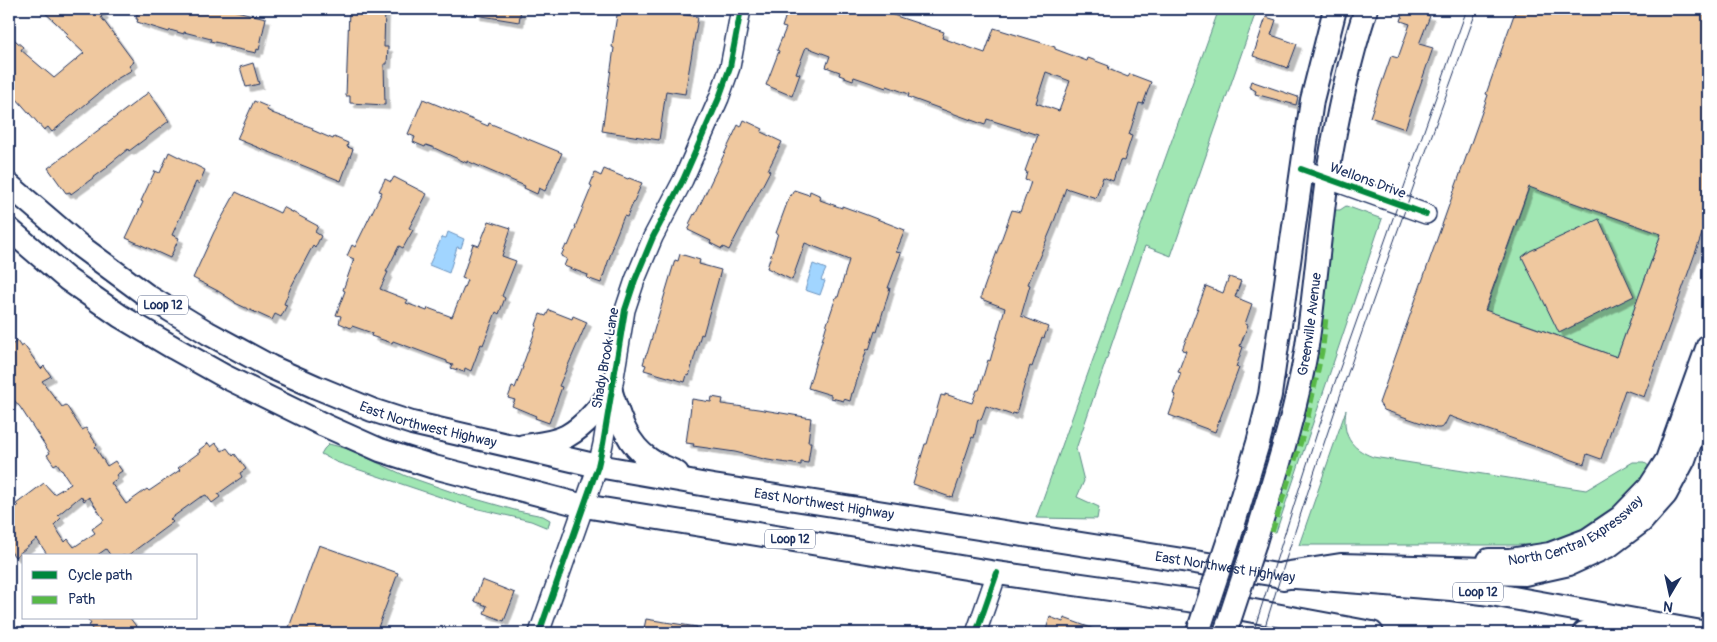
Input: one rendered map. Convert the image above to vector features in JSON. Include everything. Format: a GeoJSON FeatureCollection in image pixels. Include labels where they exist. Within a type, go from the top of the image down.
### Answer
{"type":"FeatureCollection","features":[{"type":"Feature","properties":{"kind":"highway"},"geometry":{"type":"LineString","coordinates":[[1284,576],[1341,567],[1524,572],[1569,562],[1608,544],[1640,520],[1664,493],[1682,459],[1708,387]]}},
{"type":"Feature","properties":{"kind":"main road","name":"Greenville Avenue"},"geometry":{"type":"LineString","coordinates":[[1198,633],[1230,536],[1258,443],[1270,395],[1312,100],[1335,9]]}},
{"type":"Feature","properties":{"kind":"main road","name":"Greenville Avenue"},"geometry":{"type":"LineString","coordinates":[[1226,633],[1255,542],[1298,388],[1306,351],[1328,178],[1349,65],[1366,9]]}},
{"type":"Feature","properties":{"kind":"main road","name":"East Northwest Highway"},"geometry":{"type":"LineString","coordinates":[[9,185],[80,246],[149,297],[216,338],[271,367],[337,396],[412,423],[513,448],[598,466],[713,486],[1284,576],[1451,589],[1500,596],[1707,633]]}},
{"type":"Feature","properties":{"kind":"main road","name":"Loop 12"},"geometry":{"type":"LineString","coordinates":[[9,229],[67,279],[120,316],[174,348],[226,377],[324,425],[380,450],[434,467],[584,506],[997,573],[1216,604],[1363,632]]}},
{"type":"Feature","properties":{"kind":"main road","name":"North Central Expressway"},"geometry":{"type":"LineString","coordinates":[[1341,567],[1390,557],[1510,560],[1550,554],[1587,540],[1621,517],[1649,488],[1667,460],[1708,346]]}},
{"type":"Feature","properties":{"kind":"main road"},"geometry":{"type":"LineString","coordinates":[[513,448],[566,437],[579,428],[596,411],[611,392]]}},
{"type":"Feature","properties":{"kind":"main road"},"geometry":{"type":"LineString","coordinates":[[611,392],[623,427],[633,444],[649,459],[682,475],[713,486]]}},
{"type":"Feature","properties":{"kind":"main road"},"geometry":{"type":"LineString","coordinates":[[324,425],[337,396]]}},
{"type":"Feature","properties":{"kind":"main road"},"geometry":{"type":"LineString","coordinates":[[1584,633],[1591,631],[1638,632],[1670,627]]}},
{"type":"Feature","properties":{"kind":"street","name":"Shady Brook Lane"},"geometry":{"type":"LineString","coordinates":[[539,633],[598,466],[625,310],[653,237],[683,180],[719,98],[730,67],[740,9]]}},
{"type":"Feature","properties":{"kind":"street","name":"Wellons Drive"},"geometry":{"type":"LineString","coordinates":[[1301,169],[1426,214]]}},
{"type":"Feature","properties":{"kind":"street"},"geometry":{"type":"LineString","coordinates":[[976,633],[997,573]]}},
{"type":"Feature","properties":{"kind":"green space"},"geometry":{"type":"Polygon","coordinates":[[[1219,9],[1257,9],[1171,256],[1145,246],[1076,449],[1084,481],[1077,497],[1099,507],[1097,519],[1036,518],[1219,9]]]}},
{"type":"Feature","properties":{"kind":"green space"},"geometry":{"type":"Polygon","coordinates":[[[1533,177],[1547,193],[1661,234],[1617,357],[1503,316],[1483,318],[1533,177]]]}},
{"type":"Feature","properties":{"kind":"green space"},"geometry":{"type":"Polygon","coordinates":[[[1346,206],[1382,219],[1276,532],[1271,531],[1311,393],[1319,348],[1333,210],[1340,210],[1346,206]]]}},
{"type":"Feature","properties":{"kind":"green space"},"geometry":{"type":"Polygon","coordinates":[[[1346,410],[1345,427],[1349,439],[1353,445],[1373,457],[1586,490],[1633,462],[1644,462],[1651,468],[1630,496],[1588,531],[1543,545],[1299,545],[1346,410]]]}},
{"type":"Feature","properties":{"kind":"green space"},"geometry":{"type":"Polygon","coordinates":[[[329,444],[348,449],[406,476],[458,494],[543,516],[550,520],[548,528],[531,521],[470,507],[336,462],[321,454],[329,444]]]}},
{"type":"Feature","properties":{"kind":"water"},"geometry":{"type":"Polygon","coordinates":[[[448,232],[464,239],[461,248],[457,247],[449,273],[429,265],[442,237],[446,238],[448,232]]]}},
{"type":"Feature","properties":{"kind":"water"},"geometry":{"type":"Polygon","coordinates":[[[813,264],[826,269],[821,280],[825,281],[820,295],[805,290],[813,264]]]}},
{"type":"Feature","properties":{"kind":"building"},"geometry":{"type":"Polygon","coordinates":[[[41,9],[98,9],[104,14],[101,17],[134,62],[129,66],[132,70],[115,80],[52,132],[48,127],[44,130],[9,90],[9,35],[23,47],[21,50],[54,78],[84,53],[66,36],[68,34],[41,9]]]}},
{"type":"Feature","properties":{"kind":"building"},"geometry":{"type":"Polygon","coordinates":[[[138,9],[232,9],[266,18],[259,50],[257,49],[256,53],[224,46],[224,44],[210,41],[211,39],[184,32],[184,34],[170,30],[169,32],[137,22],[138,9]]]}},
{"type":"Feature","properties":{"kind":"building"},"geometry":{"type":"Polygon","coordinates":[[[349,9],[385,9],[384,47],[388,47],[387,64],[384,64],[385,105],[350,103],[350,96],[346,96],[349,9]]]}},
{"type":"Feature","properties":{"kind":"building"},"geometry":{"type":"Polygon","coordinates":[[[477,9],[521,9],[519,22],[476,15],[477,9]]]}},
{"type":"Feature","properties":{"kind":"building"},"geometry":{"type":"Polygon","coordinates":[[[620,9],[652,9],[698,17],[685,94],[666,91],[659,140],[602,131],[614,48],[612,47],[617,15],[619,15],[620,9]]]}},
{"type":"Feature","properties":{"kind":"building"},"geometry":{"type":"Polygon","coordinates":[[[788,9],[875,9],[944,32],[942,38],[985,53],[994,28],[1055,47],[1055,49],[1087,61],[1088,58],[1109,66],[1108,69],[1128,77],[1130,74],[1151,82],[1143,104],[1139,103],[1129,135],[1132,136],[1124,161],[1120,160],[1113,181],[1103,177],[1096,198],[1066,188],[1028,284],[1030,285],[1021,316],[1048,327],[1044,338],[1042,337],[1032,367],[1030,366],[1016,414],[1013,413],[1012,415],[986,406],[981,420],[978,419],[974,438],[972,437],[953,497],[913,484],[941,395],[945,396],[945,394],[972,403],[977,390],[979,390],[988,360],[990,361],[1005,308],[981,299],[981,296],[1012,210],[1020,212],[1031,182],[1025,180],[1027,172],[1025,171],[1038,135],[987,119],[985,125],[908,97],[909,94],[887,86],[886,88],[854,77],[853,80],[839,75],[840,72],[826,67],[830,56],[806,47],[796,73],[800,74],[792,96],[766,85],[786,28],[782,27],[788,9]],[[1046,72],[1036,103],[1059,111],[1070,81],[1046,72]]]}},
{"type":"Feature","properties":{"kind":"building"},"geometry":{"type":"Polygon","coordinates":[[[1405,9],[1430,16],[1419,44],[1433,48],[1405,129],[1370,117],[1391,56],[1398,58],[1410,24],[1401,21],[1405,9]]]}},
{"type":"Feature","properties":{"kind":"building"},"geometry":{"type":"Polygon","coordinates":[[[1516,9],[1708,9],[1708,217],[1644,397],[1625,390],[1601,459],[1587,454],[1584,464],[1449,416],[1444,426],[1436,428],[1384,410],[1379,403],[1488,95],[1486,94],[1516,9]],[[1529,187],[1485,310],[1617,357],[1661,234],[1529,187]]]}},
{"type":"Feature","properties":{"kind":"building"},"geometry":{"type":"Polygon","coordinates":[[[1266,17],[1276,20],[1271,35],[1297,44],[1288,68],[1253,56],[1266,17]]]}},
{"type":"Feature","properties":{"kind":"building"},"geometry":{"type":"Polygon","coordinates":[[[253,63],[259,84],[246,87],[240,67],[253,63]]]}},
{"type":"Feature","properties":{"kind":"building"},"geometry":{"type":"Polygon","coordinates":[[[1251,81],[1298,97],[1296,105],[1255,94],[1256,91],[1249,87],[1251,81]]]}},
{"type":"Feature","properties":{"kind":"building"},"geometry":{"type":"Polygon","coordinates":[[[149,92],[169,121],[129,151],[128,149],[108,167],[71,194],[70,192],[66,193],[48,168],[149,92]]]}},
{"type":"Feature","properties":{"kind":"building"},"geometry":{"type":"Polygon","coordinates":[[[423,99],[488,126],[489,123],[562,153],[545,191],[539,188],[537,194],[524,188],[525,186],[467,161],[467,163],[432,147],[426,145],[425,147],[413,142],[415,137],[408,134],[423,99]]]}},
{"type":"Feature","properties":{"kind":"building"},"geometry":{"type":"Polygon","coordinates":[[[254,101],[268,107],[267,110],[272,113],[313,128],[312,130],[333,139],[334,137],[348,143],[347,147],[353,149],[341,181],[237,139],[254,101]]]}},
{"type":"Feature","properties":{"kind":"building"},"geometry":{"type":"Polygon","coordinates":[[[744,120],[763,129],[761,132],[782,142],[768,170],[770,171],[729,250],[723,247],[722,249],[710,243],[711,241],[688,230],[691,225],[689,224],[738,125],[741,127],[744,120]]]}},
{"type":"Feature","properties":{"kind":"building"},"geometry":{"type":"Polygon","coordinates":[[[169,152],[205,170],[199,184],[196,182],[172,235],[179,238],[170,258],[126,238],[155,171],[160,173],[169,152]]]}},
{"type":"Feature","properties":{"kind":"building"},"geometry":{"type":"Polygon","coordinates":[[[604,169],[642,183],[627,217],[624,216],[612,246],[601,283],[587,278],[588,275],[564,266],[567,259],[561,256],[566,245],[568,246],[576,227],[595,173],[601,176],[604,169]]]}},
{"type":"Feature","properties":{"kind":"building"},"geometry":{"type":"Polygon","coordinates":[[[394,177],[427,194],[409,228],[413,230],[403,248],[399,246],[380,289],[408,300],[406,303],[427,311],[428,308],[452,317],[467,280],[462,278],[473,244],[479,246],[489,221],[511,228],[502,256],[516,261],[502,296],[505,298],[499,314],[496,312],[471,371],[465,368],[464,372],[451,368],[453,365],[447,363],[447,361],[393,341],[392,343],[371,336],[372,333],[339,323],[341,316],[336,315],[354,259],[347,256],[352,245],[355,247],[382,192],[379,191],[385,179],[391,182],[394,177]]]}},
{"type":"Feature","properties":{"kind":"building"},"geometry":{"type":"Polygon","coordinates":[[[794,190],[809,195],[810,191],[821,196],[820,200],[842,208],[842,206],[905,230],[896,252],[901,253],[888,288],[890,288],[877,332],[875,331],[869,350],[867,349],[850,401],[831,398],[831,395],[808,388],[849,260],[805,243],[792,280],[767,268],[778,233],[776,233],[790,195],[794,190]]]}},
{"type":"Feature","properties":{"kind":"building"},"geometry":{"type":"Polygon","coordinates":[[[236,192],[280,213],[283,207],[318,226],[315,232],[321,236],[315,248],[313,246],[310,251],[290,289],[284,304],[287,305],[281,317],[275,314],[272,320],[235,303],[218,291],[193,278],[214,232],[236,192]]]}},
{"type":"Feature","properties":{"kind":"building"},"geometry":{"type":"Polygon","coordinates":[[[1599,219],[1634,296],[1559,333],[1522,257],[1530,251],[1599,219]]]}},
{"type":"Feature","properties":{"kind":"building"},"geometry":{"type":"Polygon","coordinates":[[[680,254],[700,260],[699,264],[721,270],[703,335],[701,334],[689,376],[687,375],[685,382],[644,370],[646,365],[643,364],[675,260],[678,261],[680,254]]]}},
{"type":"Feature","properties":{"kind":"building"},"geometry":{"type":"Polygon","coordinates":[[[1229,277],[1241,281],[1235,297],[1252,304],[1245,324],[1248,325],[1240,346],[1243,347],[1236,367],[1239,368],[1215,432],[1169,415],[1176,395],[1173,394],[1181,373],[1178,372],[1186,351],[1182,350],[1206,286],[1223,293],[1229,277]]]}},
{"type":"Feature","properties":{"kind":"building"},"geometry":{"type":"Polygon","coordinates":[[[549,310],[572,319],[573,316],[587,322],[559,386],[562,387],[549,423],[512,406],[515,400],[508,398],[512,387],[515,388],[523,367],[540,314],[546,316],[549,310]]]}},
{"type":"Feature","properties":{"kind":"building"},"geometry":{"type":"Polygon","coordinates":[[[17,341],[21,347],[24,345],[41,369],[44,366],[51,376],[42,381],[62,407],[66,405],[82,430],[86,428],[107,466],[115,461],[122,471],[116,475],[118,478],[111,483],[126,504],[147,489],[149,491],[180,470],[178,468],[200,452],[199,450],[208,443],[211,447],[216,443],[222,451],[227,448],[233,456],[235,454],[246,469],[240,473],[242,477],[218,494],[220,497],[212,503],[206,495],[199,498],[170,519],[173,522],[130,554],[110,554],[106,549],[99,554],[47,554],[37,539],[15,557],[9,549],[9,513],[18,506],[16,504],[44,483],[54,494],[71,484],[57,463],[54,465],[47,455],[50,453],[20,407],[14,400],[9,404],[9,347],[17,341]],[[81,496],[58,515],[61,518],[54,525],[65,542],[68,539],[74,547],[95,533],[92,529],[104,520],[89,497],[84,501],[81,496]]]}},
{"type":"Feature","properties":{"kind":"building"},"geometry":{"type":"Polygon","coordinates":[[[712,397],[723,399],[722,404],[811,418],[808,442],[811,442],[808,463],[801,462],[801,465],[768,460],[735,452],[693,446],[694,444],[686,443],[692,399],[711,402],[712,397]]]}},
{"type":"Feature","properties":{"kind":"building"},"geometry":{"type":"Polygon","coordinates":[[[319,545],[398,573],[376,633],[287,633],[319,545]]]}},
{"type":"Feature","properties":{"kind":"building"},"geometry":{"type":"Polygon","coordinates":[[[482,580],[515,593],[504,621],[484,613],[487,606],[474,601],[482,580]]]}},
{"type":"Feature","properties":{"kind":"building"},"geometry":{"type":"Polygon","coordinates":[[[1050,617],[1063,622],[1064,618],[1102,632],[1045,633],[1050,617]]]}},
{"type":"Feature","properties":{"kind":"building"},"geometry":{"type":"Polygon","coordinates":[[[646,619],[697,627],[696,633],[643,633],[646,619]]]}},
{"type":"Feature","properties":{"kind":"building"},"geometry":{"type":"Polygon","coordinates":[[[88,620],[131,620],[141,633],[95,633],[89,625],[91,624],[88,620]]]}},
{"type":"Feature","properties":{"kind":"tram line"},"geometry":{"type":"LineString","coordinates":[[1253,633],[1317,433],[1467,9]]}},
{"type":"Feature","properties":{"kind":"tram line"},"geometry":{"type":"LineString","coordinates":[[1263,633],[1339,398],[1477,9]]}},
{"type":"Feature","properties":{"kind":"marked path"},"geometry":{"type":"LineString","coordinates":[[1272,532],[1306,426],[1323,347],[1326,317]]}},
{"type":"Feature","properties":{"kind":"cycle path"},"geometry":{"type":"LineString","coordinates":[[539,633],[598,466],[625,310],[653,237],[683,180],[719,98],[730,67],[741,9]]}},
{"type":"Feature","properties":{"kind":"cycle path"},"geometry":{"type":"LineString","coordinates":[[1301,169],[1426,214]]}},
{"type":"Feature","properties":{"kind":"cycle path"},"geometry":{"type":"LineString","coordinates":[[976,633],[997,573]]}}]}
